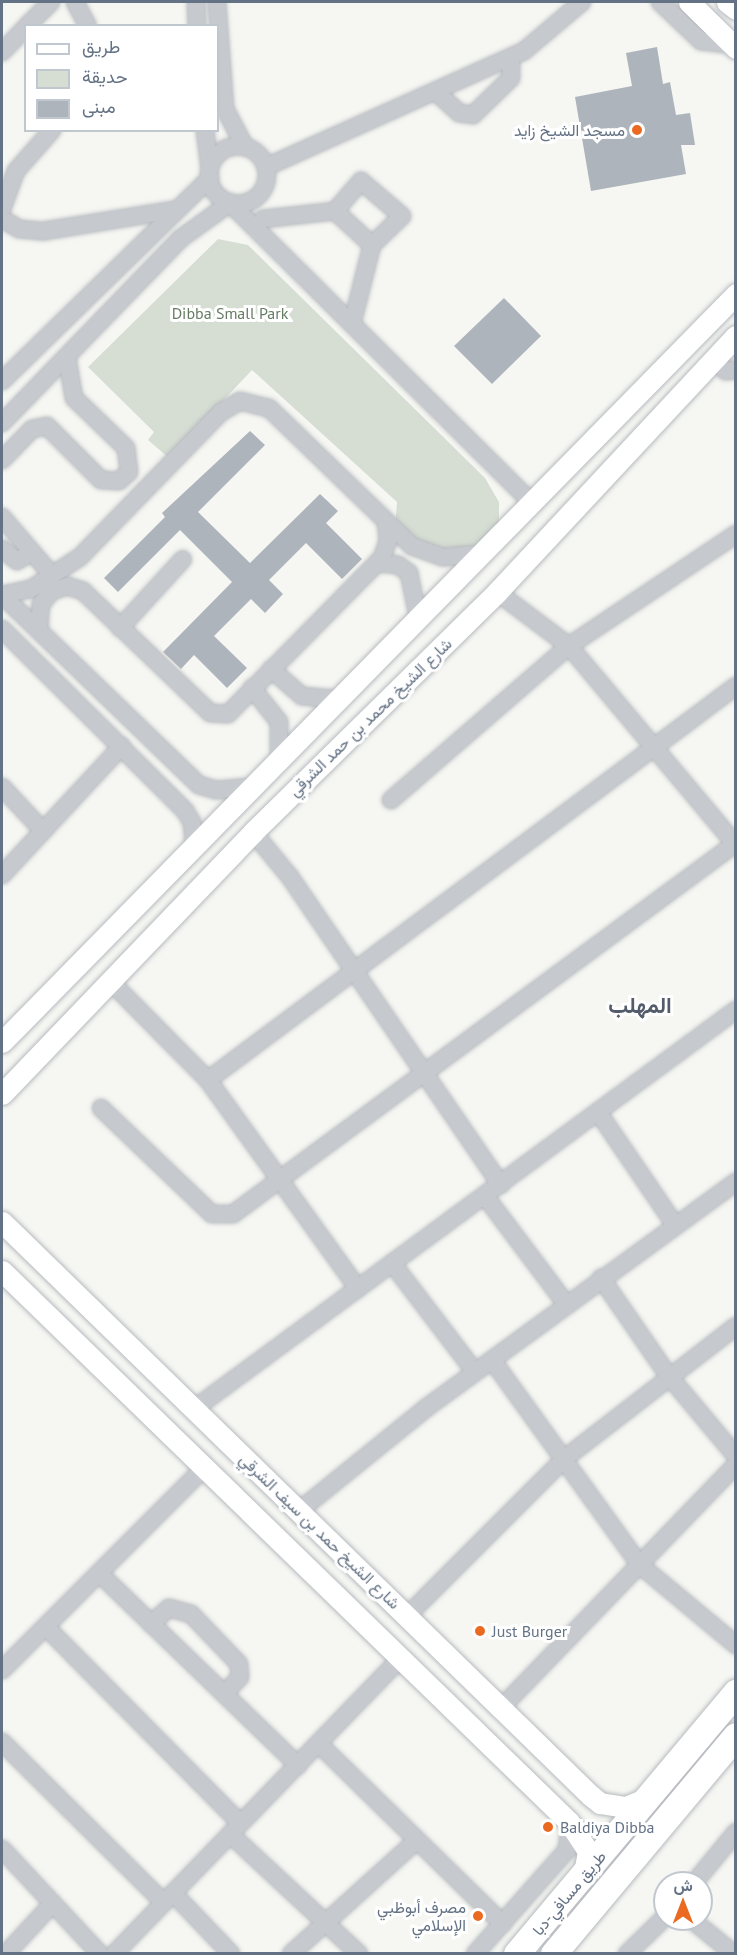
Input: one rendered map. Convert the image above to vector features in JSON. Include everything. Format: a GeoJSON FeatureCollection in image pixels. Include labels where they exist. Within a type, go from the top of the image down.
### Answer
{"type":"FeatureCollection","features":[{"type":"Feature","properties":{"kind":"highway","name":"طريق مسافي-دبا"},"geometry":{"type":"LineString","coordinates":[[517,1953],[651,1797],[735,1693]]}},
{"type":"Feature","properties":{"kind":"highway","name":"طريق مسافي-دبا"},"geometry":{"type":"LineString","coordinates":[[554,1953],[735,1736]]}},
{"type":"Feature","properties":{"kind":"main road"},"geometry":{"type":"LineString","coordinates":[[689,2],[734,46]]}},
{"type":"Feature","properties":{"kind":"main road","name":"شارع الشيخ محمد بن حمد الشرقي"},"geometry":{"type":"LineString","coordinates":[[2,1042],[418,617],[533,504],[735,294]]}},
{"type":"Feature","properties":{"kind":"main road","name":"شارع الشيخ محمد بن حمد الشرقي"},"geometry":{"type":"LineString","coordinates":[[2,1094],[112,983],[253,832],[497,592],[735,336]]}},
{"type":"Feature","properties":{"kind":"main road"},"geometry":{"type":"LineString","coordinates":[[2,1034],[20,1023]]}},
{"type":"Feature","properties":{"kind":"main road"},"geometry":{"type":"LineString","coordinates":[[2,1108],[32,1077],[43,1052]]}},
{"type":"Feature","properties":{"kind":"main road"},"geometry":{"type":"LineString","coordinates":[[2,1210],[48,1268]]}},
{"type":"Feature","properties":{"kind":"main road","name":"شارع الشيخ حمد بن سيف الشرقي"},"geometry":{"type":"LineString","coordinates":[[2,1222],[600,1803],[626,1807],[651,1797]]}},
{"type":"Feature","properties":{"kind":"main road"},"geometry":{"type":"LineString","coordinates":[[3,1278],[28,1297],[570,1822],[588,1851],[584,1874]]}},
{"type":"Feature","properties":{"kind":"main road"},"geometry":{"type":"LineString","coordinates":[[495,1749],[511,1756],[520,1753],[530,1736]]}},
{"type":"Feature","properties":{"kind":"street"},"geometry":{"type":"LineString","coordinates":[[28,24],[51,2]]}},
{"type":"Feature","properties":{"kind":"street"},"geometry":{"type":"LineString","coordinates":[[75,2],[87,24]]}},
{"type":"Feature","properties":{"kind":"street"},"geometry":{"type":"LineString","coordinates":[[195,2],[197,24]]}},
{"type":"Feature","properties":{"kind":"street"},"geometry":{"type":"LineString","coordinates":[[217,2],[219,24]]}},
{"type":"Feature","properties":{"kind":"street"},"geometry":{"type":"LineString","coordinates":[[266,167],[511,58],[549,35],[582,2]]}},
{"type":"Feature","properties":{"kind":"street"},"geometry":{"type":"LineString","coordinates":[[660,2],[701,41],[734,46]]}},
{"type":"Feature","properties":{"kind":"street"},"geometry":{"type":"LineString","coordinates":[[2,52],[24,28]]}},
{"type":"Feature","properties":{"kind":"street"},"geometry":{"type":"LineString","coordinates":[[219,29],[225,109],[245,147],[266,167]]}},
{"type":"Feature","properties":{"kind":"street"},"geometry":{"type":"LineString","coordinates":[[436,92],[459,113],[473,115],[511,78],[511,58]]}},
{"type":"Feature","properties":{"kind":"street"},"geometry":{"type":"LineString","coordinates":[[2,209],[16,171],[50,132]]}},
{"type":"Feature","properties":{"kind":"street"},"geometry":{"type":"LineString","coordinates":[[205,132],[210,174],[216,194],[230,203],[269,245],[533,504]]}},
{"type":"Feature","properties":{"kind":"street"},"geometry":{"type":"LineString","coordinates":[[2,381],[210,174],[225,150],[245,147]]}},
{"type":"Feature","properties":{"kind":"street"},"geometry":{"type":"LineString","coordinates":[[266,167],[263,219],[269,245]]}},
{"type":"Feature","properties":{"kind":"street"},"geometry":{"type":"LineString","coordinates":[[263,219],[335,211],[361,181],[402,216],[372,245],[352,324]]}},
{"type":"Feature","properties":{"kind":"street"},"geometry":{"type":"LineString","coordinates":[[2,423],[180,240],[230,203],[250,202],[264,189]]}},
{"type":"Feature","properties":{"kind":"street"},"geometry":{"type":"LineString","coordinates":[[2,219],[19,229],[44,231],[173,210]]}},
{"type":"Feature","properties":{"kind":"street"},"geometry":{"type":"LineString","coordinates":[[335,211],[372,245]]}},
{"type":"Feature","properties":{"kind":"street"},"geometry":{"type":"LineString","coordinates":[[2,460],[32,429],[47,426],[101,480],[119,481],[129,472],[126,448],[74,398],[68,357]]}},
{"type":"Feature","properties":{"kind":"street"},"geometry":{"type":"LineString","coordinates":[[712,359],[726,371],[735,370]]}},
{"type":"Feature","properties":{"kind":"street"},"geometry":{"type":"LineString","coordinates":[[2,595],[31,589],[80,557],[220,412],[240,400],[269,408],[386,523],[426,554],[481,554]]}},
{"type":"Feature","properties":{"kind":"street"},"geometry":{"type":"LineString","coordinates":[[2,517],[52,575]]}},
{"type":"Feature","properties":{"kind":"street"},"geometry":{"type":"LineString","coordinates":[[39,630],[41,604],[52,591],[68,586],[83,591],[210,713],[234,711],[252,688],[377,563],[388,541],[386,523]]}},
{"type":"Feature","properties":{"kind":"street"},"geometry":{"type":"LineString","coordinates":[[391,800],[569,646],[735,534]]}},
{"type":"Feature","properties":{"kind":"street"},"geometry":{"type":"LineString","coordinates":[[2,549],[17,561],[32,552]]}},
{"type":"Feature","properties":{"kind":"street"},"geometry":{"type":"LineString","coordinates":[[80,557],[83,591]]}},
{"type":"Feature","properties":{"kind":"street"},"geometry":{"type":"LineString","coordinates":[[120,628],[183,559]]}},
{"type":"Feature","properties":{"kind":"street"},"geometry":{"type":"LineString","coordinates":[[377,563],[398,565],[409,573],[418,617]]}},
{"type":"Feature","properties":{"kind":"street"},"geometry":{"type":"LineString","coordinates":[[101,1108],[212,1214],[233,1214],[735,844],[569,646],[497,592]]}},
{"type":"Feature","properties":{"kind":"street"},"geometry":{"type":"LineString","coordinates":[[2,595],[189,777],[216,790],[253,787]]}},
{"type":"Feature","properties":{"kind":"street"},"geometry":{"type":"LineString","coordinates":[[2,629],[171,796],[192,822],[194,847]]}},
{"type":"Feature","properties":{"kind":"street"},"geometry":{"type":"LineString","coordinates":[[271,669],[302,696],[339,699]]}},
{"type":"Feature","properties":{"kind":"street"},"geometry":{"type":"LineString","coordinates":[[208,1080],[654,749],[735,686]]}},
{"type":"Feature","properties":{"kind":"street"},"geometry":{"type":"LineString","coordinates":[[252,688],[279,722],[279,760]]}},
{"type":"Feature","properties":{"kind":"street"},"geometry":{"type":"LineString","coordinates":[[2,875],[122,746]]}},
{"type":"Feature","properties":{"kind":"street"},"geometry":{"type":"LineString","coordinates":[[171,796],[189,777]]}},
{"type":"Feature","properties":{"kind":"street"},"geometry":{"type":"LineString","coordinates":[[2,787],[43,831]]}},
{"type":"Feature","properties":{"kind":"street"},"geometry":{"type":"LineString","coordinates":[[253,832],[355,971],[422,1073],[501,1185]]}},
{"type":"Feature","properties":{"kind":"street"},"geometry":{"type":"LineString","coordinates":[[112,983],[208,1080],[358,1289]]}},
{"type":"Feature","properties":{"kind":"street"},"geometry":{"type":"LineString","coordinates":[[194,1409],[501,1185],[735,1010]]}},
{"type":"Feature","properties":{"kind":"street"},"geometry":{"type":"LineString","coordinates":[[598,1112],[675,1225]]}},
{"type":"Feature","properties":{"kind":"street"},"geometry":{"type":"LineString","coordinates":[[299,1511],[475,1372],[735,1182]]}},
{"type":"Feature","properties":{"kind":"street"},"geometry":{"type":"LineString","coordinates":[[485,1196],[566,1304]]}},
{"type":"Feature","properties":{"kind":"street"},"geometry":{"type":"LineString","coordinates":[[392,1263],[475,1372]]}},
{"type":"Feature","properties":{"kind":"street"},"geometry":{"type":"LineString","coordinates":[[601,1278],[668,1375],[735,1456]]}},
{"type":"Feature","properties":{"kind":"street"},"geometry":{"type":"LineString","coordinates":[[407,1616],[564,1459],[668,1375],[735,1326]]}},
{"type":"Feature","properties":{"kind":"street"},"geometry":{"type":"LineString","coordinates":[[492,1360],[640,1565],[735,1645]]}},
{"type":"Feature","properties":{"kind":"street"},"geometry":{"type":"LineString","coordinates":[[501,1708],[735,1465]]}},
{"type":"Feature","properties":{"kind":"street"},"geometry":{"type":"LineString","coordinates":[[2,1670],[204,1468]]}},
{"type":"Feature","properties":{"kind":"street"},"geometry":{"type":"LineString","coordinates":[[99,1573],[298,1765]]}},
{"type":"Feature","properties":{"kind":"street"},"geometry":{"type":"LineString","coordinates":[[151,1624],[169,1608],[191,1614],[239,1664],[240,1677],[224,1694]]}},
{"type":"Feature","properties":{"kind":"street"},"geometry":{"type":"LineString","coordinates":[[46,1627],[235,1829],[359,1953]]}},
{"type":"Feature","properties":{"kind":"street"},"geometry":{"type":"LineString","coordinates":[[114,1953],[401,1658]]}},
{"type":"Feature","properties":{"kind":"street"},"geometry":{"type":"LineString","coordinates":[[2,1742],[168,1898],[231,1953]]}},
{"type":"Feature","properties":{"kind":"street"},"geometry":{"type":"LineString","coordinates":[[319,1744],[503,1924]]}},
{"type":"Feature","properties":{"kind":"street"},"geometry":{"type":"LineString","coordinates":[[475,1953],[567,1850],[570,1822]]}},
{"type":"Feature","properties":{"kind":"street"},"geometry":{"type":"LineString","coordinates":[[704,1871],[735,1832]]}},
{"type":"Feature","properties":{"kind":"street"},"geometry":{"type":"LineString","coordinates":[[291,1953],[417,1840]]}},
{"type":"Feature","properties":{"kind":"street"},"geometry":{"type":"LineString","coordinates":[[2,1849],[100,1953]]}},
{"type":"Feature","properties":{"kind":"street"},"geometry":{"type":"LineString","coordinates":[[6,1953],[53,1903]]}},
{"type":"Feature","properties":{"kind":"street"},"geometry":{"type":"LineString","coordinates":[[627,1953],[653,1928]]}},
{"type":"Feature","properties":{"kind":"street"},"geometry":{"type":"LineString","coordinates":[[706,1931],[734,1953]]}},
{"type":"Feature","properties":{"kind":"green space","name":"Dibba Small Park"},"geometry":{"type":"Polygon","coordinates":[[[218,239],[248,245],[485,478],[499,502],[499,522],[481,542],[459,556],[424,552],[395,528],[397,502],[252,370],[169,458],[148,440],[154,432],[88,367],[218,239]]]}},
{"type":"Feature","properties":{"kind":"building","name":"مسجد الشيخ زايد"},"geometry":{"type":"Polygon","coordinates":[[[657,47],[663,84],[670,82],[676,115],[690,113],[695,145],[681,145],[686,174],[591,191],[575,97],[632,86],[626,53],[657,47]]]}},
{"type":"Feature","properties":{"kind":"building"},"geometry":{"type":"Polygon","coordinates":[[[504,298],[541,336],[492,384],[454,346],[504,298]]]}},
{"type":"Feature","properties":{"kind":"building"},"geometry":{"type":"Polygon","coordinates":[[[250,431],[265,445],[198,512],[250,563],[320,494],[338,511],[326,523],[362,559],[342,579],[306,543],[269,580],[283,594],[265,613],[251,599],[214,636],[247,668],[227,688],[194,655],[181,669],[163,652],[232,582],[180,530],[118,592],[104,578],[165,517],[162,513],[250,431]]]}},
{"type":"Feature","properties":{"kind":"place","name":"مسجد الشيخ زايد"},"geometry":{"type":"Point","coordinates":[637,130]}},
{"type":"Feature","properties":{"kind":"place","name":"Just Burger"},"geometry":{"type":"Point","coordinates":[480,1631]}},
{"type":"Feature","properties":{"kind":"place","name":"Baldiya Dibba"},"geometry":{"type":"Point","coordinates":[548,1827]}},
{"type":"Feature","properties":{"kind":"place","name":"مصرف أبوظبي الإسلامي"},"geometry":{"type":"Point","coordinates":[478,1916]}},
{"type":"Feature","properties":{"kind":"district","name":"المهلب"},"geometry":{"type":"Point","coordinates":[640,1006]}}]}
